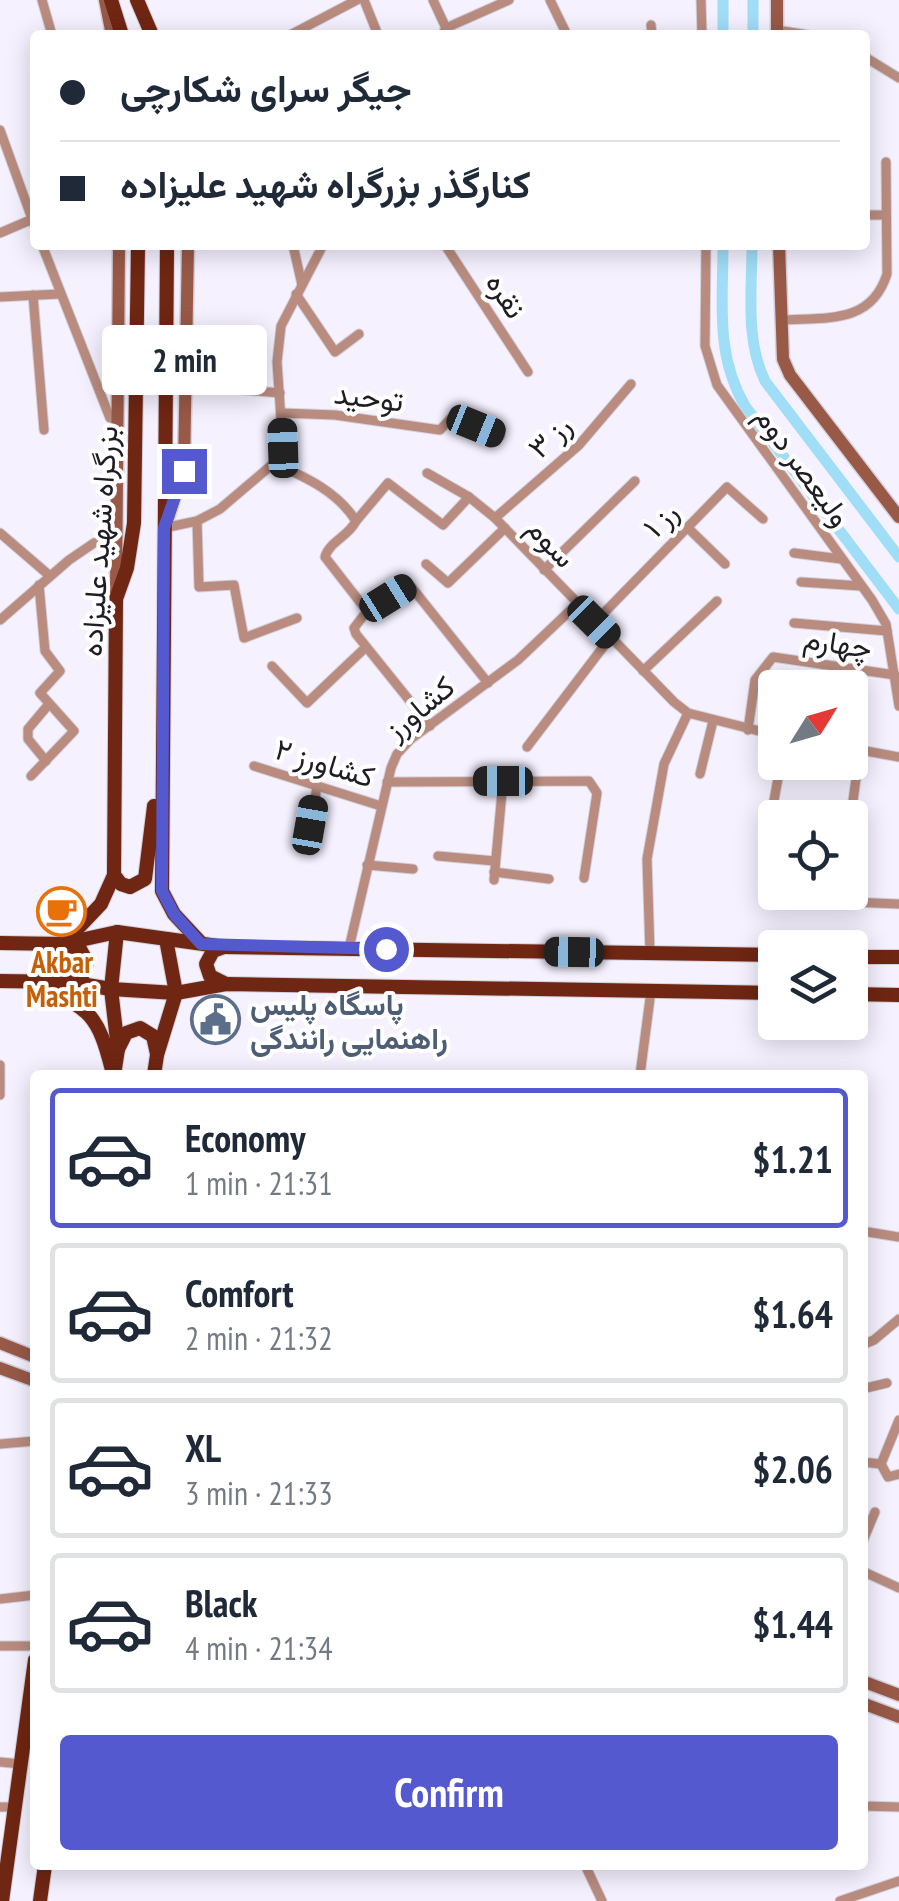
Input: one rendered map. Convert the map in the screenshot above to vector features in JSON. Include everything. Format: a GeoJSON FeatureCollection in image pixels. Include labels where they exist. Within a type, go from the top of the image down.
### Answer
{"type":"FeatureCollection","features":[{"type":"Feature","properties":{"kind":"highway"},"geometry":{"type":"LineString","coordinates":[[108,0],[120,30]]}},
{"type":"Feature","properties":{"kind":"highway"},"geometry":{"type":"LineString","coordinates":[[137,0],[150,30]]}},
{"type":"Feature","properties":{"kind":"highway","name":"بزرگراه شهید علیزاده"},"geometry":{"type":"LineString","coordinates":[[62,944],[102,904],[114,874],[116,600],[129,562],[134,523],[138,250]]}},
{"type":"Feature","properties":{"kind":"highway","name":"بزرگراه شهید علیزاده"},"geometry":{"type":"LineString","coordinates":[[167,250],[162,891],[174,914],[201,944]]}},
{"type":"Feature","properties":{"kind":"highway"},"geometry":{"type":"LineString","coordinates":[[114,874],[118,882],[130,887],[145,879],[154,808],[162,788]]}},
{"type":"Feature","properties":{"kind":"highway"},"geometry":{"type":"LineString","coordinates":[[0,943],[62,944],[116,932],[225,946],[758,956]]}},
{"type":"Feature","properties":{"kind":"highway"},"geometry":{"type":"LineString","coordinates":[[115,1070],[118,1049],[111,989],[116,932]]}},
{"type":"Feature","properties":{"kind":"highway"},"geometry":{"type":"LineString","coordinates":[[155,1070],[176,993],[166,939]]}},
{"type":"Feature","properties":{"kind":"highway"},"geometry":{"type":"LineString","coordinates":[[62,944],[80,949],[87,962],[82,976],[68,982]]}},
{"type":"Feature","properties":{"kind":"highway"},"geometry":{"type":"LineString","coordinates":[[225,946],[212,951],[206,964],[210,976],[226,984]]}},
{"type":"Feature","properties":{"kind":"highway"},"geometry":{"type":"LineString","coordinates":[[868,957],[899,958]]}},
{"type":"Feature","properties":{"kind":"highway"},"geometry":{"type":"LineString","coordinates":[[0,981],[68,982],[176,993],[226,984],[758,993]]}},
{"type":"Feature","properties":{"kind":"highway"},"geometry":{"type":"LineString","coordinates":[[30,981],[76,1003],[94,1018],[113,1070]]}},
{"type":"Feature","properties":{"kind":"highway"},"geometry":{"type":"LineString","coordinates":[[868,994],[899,995]]}},
{"type":"Feature","properties":{"kind":"highway"},"geometry":{"type":"LineString","coordinates":[[118,1049],[126,1033],[140,1028],[153,1036],[157,1055]]}},
{"type":"Feature","properties":{"kind":"highway"},"geometry":{"type":"LineString","coordinates":[[2,1901],[8,1807],[21,1764],[30,1697]]}},
{"type":"Feature","properties":{"kind":"highway"},"geometry":{"type":"LineString","coordinates":[[40,1901],[44,1870]]}},
{"type":"Feature","properties":{"kind":"main road"},"geometry":{"type":"LineString","coordinates":[[108,0],[111,30]]}},
{"type":"Feature","properties":{"kind":"main road"},"geometry":{"type":"LineString","coordinates":[[777,0],[777,30]]}},
{"type":"Feature","properties":{"kind":"main road"},"geometry":{"type":"LineString","coordinates":[[116,600],[119,250]]}},
{"type":"Feature","properties":{"kind":"main road"},"geometry":{"type":"LineString","coordinates":[[164,528],[184,471],[188,250]]}},
{"type":"Feature","properties":{"kind":"main road"},"geometry":{"type":"LineString","coordinates":[[779,250],[782,359],[790,375],[899,518]]}},
{"type":"Feature","properties":{"kind":"main road"},"geometry":{"type":"LineString","coordinates":[[0,1344],[30,1355]]}},
{"type":"Feature","properties":{"kind":"main road"},"geometry":{"type":"LineString","coordinates":[[0,1368],[30,1378]]}},
{"type":"Feature","properties":{"kind":"main road"},"geometry":{"type":"LineString","coordinates":[[868,1683],[899,1695]]}},
{"type":"Feature","properties":{"kind":"main road"},"geometry":{"type":"LineString","coordinates":[[868,1705],[899,1717]]}},
{"type":"Feature","properties":{"kind":"street"},"geometry":{"type":"LineString","coordinates":[[42,0],[51,30]]}},
{"type":"Feature","properties":{"kind":"street"},"geometry":{"type":"LineString","coordinates":[[300,30],[360,0],[375,30]]}},
{"type":"Feature","properties":{"kind":"street"},"geometry":{"type":"LineString","coordinates":[[432,0],[444,30]]}},
{"type":"Feature","properties":{"kind":"street"},"geometry":{"type":"LineString","coordinates":[[446,30],[510,0]]}},
{"type":"Feature","properties":{"kind":"street"},"geometry":{"type":"LineString","coordinates":[[550,0],[565,30]]}},
{"type":"Feature","properties":{"kind":"street"},"geometry":{"type":"LineString","coordinates":[[701,0],[702,30]]}},
{"type":"Feature","properties":{"kind":"street"},"geometry":{"type":"LineString","coordinates":[[870,60],[899,78]]}},
{"type":"Feature","properties":{"kind":"street"},"geometry":{"type":"LineString","coordinates":[[0,130],[30,211]]}},
{"type":"Feature","properties":{"kind":"street"},"geometry":{"type":"LineString","coordinates":[[781,320],[846,316],[872,303],[882,292],[887,274],[886,162]]}},
{"type":"Feature","properties":{"kind":"street"},"geometry":{"type":"LineString","coordinates":[[870,215],[886,216]]}},
{"type":"Feature","properties":{"kind":"street"},"geometry":{"type":"LineString","coordinates":[[0,232],[30,223]]}},
{"type":"Feature","properties":{"kind":"street"},"geometry":{"type":"LineString","coordinates":[[44,250],[110,418],[118,420]]}},
{"type":"Feature","properties":{"kind":"street"},"geometry":{"type":"LineString","coordinates":[[293,250],[299,289],[335,352],[360,334]]}},
{"type":"Feature","properties":{"kind":"street"},"geometry":{"type":"LineString","coordinates":[[164,528],[197,521],[243,493],[274,463],[283,448],[277,362],[281,326],[320,250]]}},
{"type":"Feature","properties":{"kind":"street","name":"نقره"},"geometry":{"type":"LineString","coordinates":[[448,250],[528,372]]}},
{"type":"Feature","properties":{"kind":"street","name":"ولیعصر دوم"},"geometry":{"type":"LineString","coordinates":[[706,250],[705,346],[709,366],[737,417],[861,586],[888,631],[899,706]]}},
{"type":"Feature","properties":{"kind":"street"},"geometry":{"type":"LineString","coordinates":[[0,297],[59,294]]}},
{"type":"Feature","properties":{"kind":"street"},"geometry":{"type":"LineString","coordinates":[[33,295],[44,430]]}},
{"type":"Feature","properties":{"kind":"street","name":"رز ۳"},"geometry":{"type":"LineString","coordinates":[[495,518],[578,445],[631,384]]}},
{"type":"Feature","properties":{"kind":"street"},"geometry":{"type":"LineString","coordinates":[[190,386],[280,393]]}},
{"type":"Feature","properties":{"kind":"street","name":"توحید"},"geometry":{"type":"LineString","coordinates":[[282,414],[335,415],[440,430],[452,417],[500,436]]}},
{"type":"Feature","properties":{"kind":"street"},"geometry":{"type":"LineString","coordinates":[[274,463],[312,480],[338,500],[356,521]]}},
{"type":"Feature","properties":{"kind":"street","name":"سوم"},"geometry":{"type":"LineString","coordinates":[[427,473],[469,496],[495,518],[688,713],[758,732]]}},
{"type":"Feature","properties":{"kind":"street"},"geometry":{"type":"LineString","coordinates":[[544,570],[635,481]]}},
{"type":"Feature","properties":{"kind":"street"},"geometry":{"type":"LineString","coordinates":[[367,611],[325,557],[326,550],[350,532],[388,483],[443,524],[469,496]]}},
{"type":"Feature","properties":{"kind":"street","name":"رز ۱"},"geometry":{"type":"LineString","coordinates":[[594,622],[726,486],[763,518]]}},
{"type":"Feature","properties":{"kind":"street"},"geometry":{"type":"LineString","coordinates":[[197,521],[198,587],[234,585],[244,638],[297,618]]}},
{"type":"Feature","properties":{"kind":"street"},"geometry":{"type":"LineString","coordinates":[[687,527],[725,564]]}},
{"type":"Feature","properties":{"kind":"street"},"geometry":{"type":"LineString","coordinates":[[426,564],[448,583],[505,528]]}},
{"type":"Feature","properties":{"kind":"street"},"geometry":{"type":"LineString","coordinates":[[0,533],[50,576]]}},
{"type":"Feature","properties":{"kind":"street"},"geometry":{"type":"LineString","coordinates":[[0,620],[94,543],[117,539]]}},
{"type":"Feature","properties":{"kind":"street"},"geometry":{"type":"LineString","coordinates":[[794,553],[841,559]]}},
{"type":"Feature","properties":{"kind":"street"},"geometry":{"type":"LineString","coordinates":[[800,582],[861,586]]}},
{"type":"Feature","properties":{"kind":"street"},"geometry":{"type":"LineString","coordinates":[[430,726],[354,628],[367,611],[409,584],[488,683]]}},
{"type":"Feature","properties":{"kind":"street"},"geometry":{"type":"LineString","coordinates":[[31,776],[74,732],[40,693],[60,672],[45,652],[39,586]]}},
{"type":"Feature","properties":{"kind":"street"},"geometry":{"type":"LineString","coordinates":[[643,671],[716,601]]}},
{"type":"Feature","properties":{"kind":"street","name":"کشاورز"},"geometry":{"type":"LineString","coordinates":[[348,948],[397,754],[410,739],[518,660],[576,604]]}},
{"type":"Feature","properties":{"kind":"street"},"geometry":{"type":"LineString","coordinates":[[794,623],[888,631]]}},
{"type":"Feature","properties":{"kind":"street"},"geometry":{"type":"LineString","coordinates":[[527,746],[610,638]]}},
{"type":"Feature","properties":{"kind":"street"},"geometry":{"type":"LineString","coordinates":[[272,666],[307,703],[366,647]]}},
{"type":"Feature","properties":{"kind":"street","name":"چهارم"},"geometry":{"type":"LineString","coordinates":[[748,730],[755,680],[773,657],[895,676]]}},
{"type":"Feature","properties":{"kind":"street"},"geometry":{"type":"LineString","coordinates":[[46,761],[28,738],[28,729],[49,704]]}},
{"type":"Feature","properties":{"kind":"street"},"geometry":{"type":"LineString","coordinates":[[650,954],[647,859],[664,764],[688,713]]}},
{"type":"Feature","properties":{"kind":"street"},"geometry":{"type":"LineString","coordinates":[[700,774],[714,721]]}},
{"type":"Feature","properties":{"kind":"street"},"geometry":{"type":"LineString","coordinates":[[868,751],[899,756]]}},
{"type":"Feature","properties":{"kind":"street","name":"کشاورز ۲"},"geometry":{"type":"LineString","coordinates":[[254,766],[381,806]]}},
{"type":"Feature","properties":{"kind":"street"},"geometry":{"type":"LineString","coordinates":[[387,782],[582,780],[596,787],[584,878]]}},
{"type":"Feature","properties":{"kind":"street"},"geometry":{"type":"LineString","coordinates":[[495,871],[503,781]]}},
{"type":"Feature","properties":{"kind":"street"},"geometry":{"type":"LineString","coordinates":[[310,825],[318,786]]}},
{"type":"Feature","properties":{"kind":"street"},"geometry":{"type":"LineString","coordinates":[[438,856],[495,871],[549,879]]}},
{"type":"Feature","properties":{"kind":"street"},"geometry":{"type":"LineString","coordinates":[[368,865],[413,869]]}},
{"type":"Feature","properties":{"kind":"street"},"geometry":{"type":"LineString","coordinates":[[868,903],[899,904]]}},
{"type":"Feature","properties":{"kind":"street"},"geometry":{"type":"LineString","coordinates":[[641,1070],[651,991]]}},
{"type":"Feature","properties":{"kind":"street"},"geometry":{"type":"LineString","coordinates":[[0,1065],[0,1095]]}},
{"type":"Feature","properties":{"kind":"street"},"geometry":{"type":"LineString","coordinates":[[868,1232],[899,1237]]}},
{"type":"Feature","properties":{"kind":"street"},"geometry":{"type":"LineString","coordinates":[[868,1342],[899,1318]]}},
{"type":"Feature","properties":{"kind":"street"},"geometry":{"type":"LineString","coordinates":[[868,1387],[887,1382]]}},
{"type":"Feature","properties":{"kind":"street"},"geometry":{"type":"LineString","coordinates":[[899,1420],[882,1464],[888,1477],[899,1474]]}},
{"type":"Feature","properties":{"kind":"street"},"geometry":{"type":"LineString","coordinates":[[0,1444],[30,1441]]}},
{"type":"Feature","properties":{"kind":"street"},"geometry":{"type":"LineString","coordinates":[[868,1463],[882,1464]]}},
{"type":"Feature","properties":{"kind":"street"},"geometry":{"type":"LineString","coordinates":[[868,1529],[876,1512]]}},
{"type":"Feature","properties":{"kind":"street"},"geometry":{"type":"LineString","coordinates":[[868,1574],[899,1588]]}},
{"type":"Feature","properties":{"kind":"street"},"geometry":{"type":"LineString","coordinates":[[0,1599],[30,1595]]}},
{"type":"Feature","properties":{"kind":"street"},"geometry":{"type":"LineString","coordinates":[[0,1646],[30,1646]]}},
{"type":"Feature","properties":{"kind":"street"},"geometry":{"type":"LineString","coordinates":[[0,1762],[21,1764]]}},
{"type":"Feature","properties":{"kind":"street"},"geometry":{"type":"LineString","coordinates":[[868,1806],[899,1807]]}},
{"type":"Feature","properties":{"kind":"street"},"geometry":{"type":"LineString","coordinates":[[587,1870],[602,1901]]}},
{"type":"Feature","properties":{"kind":"street"},"geometry":{"type":"LineString","coordinates":[[840,1901],[899,1881]]}},
{"type":"Feature","properties":{"kind":"waterway"},"geometry":{"type":"LineString","coordinates":[[723,0],[723,30]]}},
{"type":"Feature","properties":{"kind":"waterway"},"geometry":{"type":"LineString","coordinates":[[753,0],[753,30]]}},
{"type":"Feature","properties":{"kind":"waterway"},"geometry":{"type":"LineString","coordinates":[[723,250],[723,328],[735,387],[745,406],[899,609]]}},
{"type":"Feature","properties":{"kind":"waterway"},"geometry":{"type":"LineString","coordinates":[[752,250],[752,332],[765,381],[899,557]]}},
{"type":"Feature","properties":{"kind":"place","name":"Akbar Mashti"},"geometry":{"type":"Point","coordinates":[62,912]}},
{"type":"Feature","properties":{"kind":"place","name":"پاسگاه پلیس راهنمایی رانندگی"},"geometry":{"type":"Point","coordinates":[215,1020]}},
{"type":"Feature","properties":{"kind":"route"},"geometry":{"type":"LineString","coordinates":[[184,471],[164,528],[162,891],[174,914],[201,944],[386,949]]}}]}
